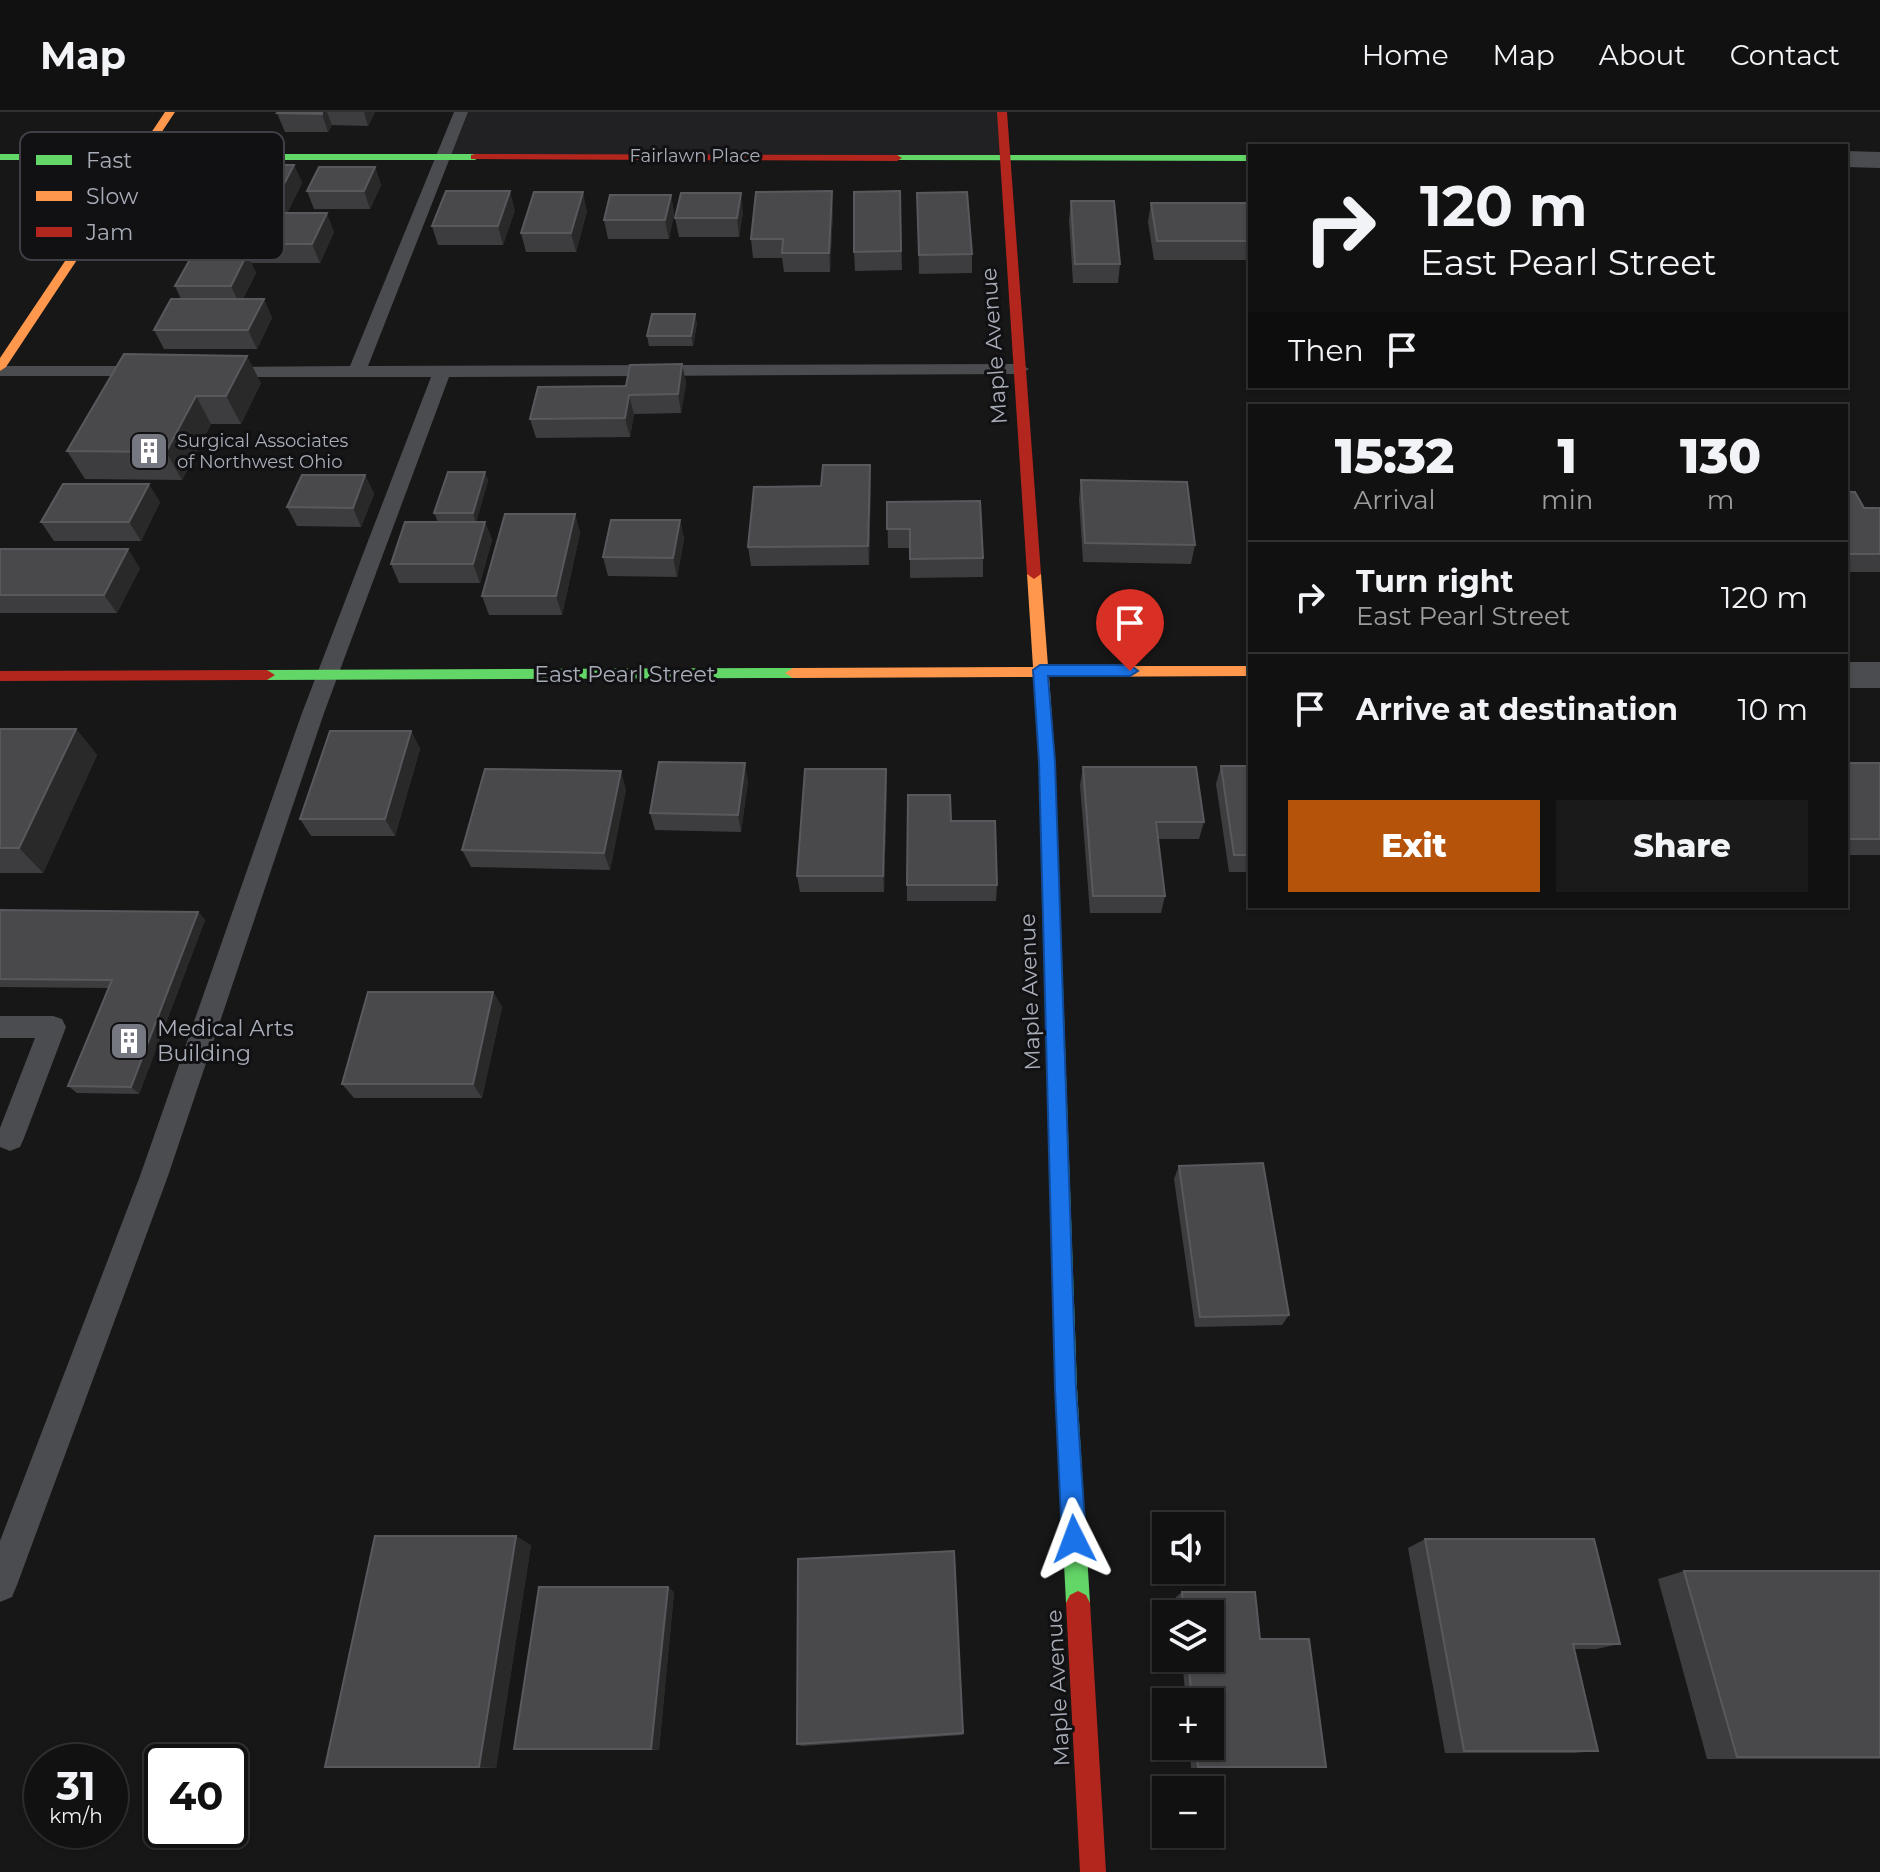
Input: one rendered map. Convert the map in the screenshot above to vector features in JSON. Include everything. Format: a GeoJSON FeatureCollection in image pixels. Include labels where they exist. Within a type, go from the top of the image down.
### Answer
{"type":"FeatureCollection","features":[{"type":"Feature","properties":{"kind":"street"},"geometry":{"type":"LineString","coordinates":[[156,132],[170,112]]}},
{"type":"Feature","properties":{"kind":"street","name":"Maple Avenue"},"geometry":{"type":"LineString","coordinates":[[1002,112],[1047,778],[1066,1388],[1093,1872]]}},
{"type":"Feature","properties":{"kind":"street","name":"Fairlawn Place"},"geometry":{"type":"LineString","coordinates":[[284,156],[1248,158]]}},
{"type":"Feature","properties":{"kind":"street","name":"Fairlawn Place"},"geometry":{"type":"LineString","coordinates":[[0,157],[20,157]]}},
{"type":"Feature","properties":{"kind":"street"},"geometry":{"type":"LineString","coordinates":[[1848,159],[1880,160]]}},
{"type":"Feature","properties":{"kind":"street"},"geometry":{"type":"LineString","coordinates":[[0,369],[72,260]]}},
{"type":"Feature","properties":{"kind":"street","name":"East Pearl Street"},"geometry":{"type":"LineString","coordinates":[[0,676],[1248,671]]}},
{"type":"Feature","properties":{"kind":"street"},"geometry":{"type":"LineString","coordinates":[[1848,675],[1880,675]]}},
{"type":"Feature","properties":{"kind":"lane"},"geometry":{"type":"LineString","coordinates":[[357,372],[461,112]]}},
{"type":"Feature","properties":{"kind":"lane"},"geometry":{"type":"LineString","coordinates":[[0,369],[174,371]]}},
{"type":"Feature","properties":{"kind":"lane"},"geometry":{"type":"LineString","coordinates":[[205,372],[1020,369]]}},
{"type":"Feature","properties":{"kind":"lane"},"geometry":{"type":"LineString","coordinates":[[0,1585],[154,1176],[327,675],[441,373]]}},
{"type":"Feature","properties":{"kind":"lane"},"geometry":{"type":"LineString","coordinates":[[0,1027],[53,1027],[10,1138]]}},
{"type":"Feature","properties":{"kind":"shaded area"},"geometry":{"type":"Polygon","coordinates":[[[460,112],[1002,112],[1004,157],[441,156],[460,112]]]}},
{"type":"Feature","properties":{"kind":"building"},"geometry":{"type":"Polygon","coordinates":[[[322,112],[322,114],[277,113],[322,112]]]}},
{"type":"Feature","properties":{"kind":"building"},"geometry":{"type":"Polygon","coordinates":[[[284,165],[294,165],[284,184],[284,165]]]}},
{"type":"Feature","properties":{"kind":"building"},"geometry":{"type":"Polygon","coordinates":[[[319,167],[375,167],[364,191],[307,191],[319,167]]]}},
{"type":"Feature","properties":{"kind":"building"},"geometry":{"type":"Polygon","coordinates":[[[446,191],[510,191],[498,226],[432,226],[446,191]]]}},
{"type":"Feature","properties":{"kind":"building"},"geometry":{"type":"Polygon","coordinates":[[[832,191],[829,253],[782,253],[783,239],[751,239],[756,192],[832,191]]]}},
{"type":"Feature","properties":{"kind":"building"},"geometry":{"type":"Polygon","coordinates":[[[900,191],[901,251],[854,252],[854,192],[900,191]]]}},
{"type":"Feature","properties":{"kind":"building"},"geometry":{"type":"Polygon","coordinates":[[[534,192],[583,192],[571,233],[521,233],[534,192]]]}},
{"type":"Feature","properties":{"kind":"building"},"geometry":{"type":"Polygon","coordinates":[[[967,192],[972,254],[919,255],[917,193],[967,192]]]}},
{"type":"Feature","properties":{"kind":"building"},"geometry":{"type":"Polygon","coordinates":[[[681,193],[741,193],[737,218],[675,218],[681,193]]]}},
{"type":"Feature","properties":{"kind":"building"},"geometry":{"type":"Polygon","coordinates":[[[610,195],[671,195],[665,220],[604,220],[610,195]]]}},
{"type":"Feature","properties":{"kind":"building"},"geometry":{"type":"Polygon","coordinates":[[[1071,201],[1114,201],[1120,264],[1075,264],[1071,201]]]}},
{"type":"Feature","properties":{"kind":"building"},"geometry":{"type":"Polygon","coordinates":[[[1151,203],[1248,203],[1248,241],[1157,241],[1151,203]]]}},
{"type":"Feature","properties":{"kind":"building"},"geometry":{"type":"Polygon","coordinates":[[[284,213],[327,213],[312,244],[284,244],[284,213]]]}},
{"type":"Feature","properties":{"kind":"building"},"geometry":{"type":"Polygon","coordinates":[[[190,260],[244,260],[231,286],[175,286],[190,260]]]}},
{"type":"Feature","properties":{"kind":"building"},"geometry":{"type":"Polygon","coordinates":[[[171,299],[264,299],[248,330],[154,330],[171,299]]]}},
{"type":"Feature","properties":{"kind":"building"},"geometry":{"type":"Polygon","coordinates":[[[652,314],[695,314],[691,336],[647,336],[652,314]]]}},
{"type":"Feature","properties":{"kind":"building"},"geometry":{"type":"Polygon","coordinates":[[[124,354],[247,356],[226,396],[196,396],[166,452],[67,451],[124,354]]]}},
{"type":"Feature","properties":{"kind":"building"},"geometry":{"type":"Polygon","coordinates":[[[682,364],[678,394],[629,395],[625,418],[530,419],[538,387],[626,386],[630,365],[682,364]]]}},
{"type":"Feature","properties":{"kind":"building"},"geometry":{"type":"Polygon","coordinates":[[[823,465],[870,465],[868,546],[748,547],[754,487],[821,486],[823,465]]]}},
{"type":"Feature","properties":{"kind":"building"},"geometry":{"type":"Polygon","coordinates":[[[448,472],[485,472],[473,513],[434,513],[448,472]]]}},
{"type":"Feature","properties":{"kind":"building"},"geometry":{"type":"Polygon","coordinates":[[[302,475],[365,475],[353,508],[287,507],[302,475]]]}},
{"type":"Feature","properties":{"kind":"building"},"geometry":{"type":"Polygon","coordinates":[[[1081,480],[1187,482],[1195,545],[1085,543],[1081,480]]]}},
{"type":"Feature","properties":{"kind":"building"},"geometry":{"type":"Polygon","coordinates":[[[63,484],[149,484],[129,522],[41,522],[63,484]]]}},
{"type":"Feature","properties":{"kind":"building"},"geometry":{"type":"Polygon","coordinates":[[[1848,492],[1855,492],[1864,508],[1880,508],[1880,554],[1848,554],[1848,492]]]}},
{"type":"Feature","properties":{"kind":"building"},"geometry":{"type":"Polygon","coordinates":[[[980,501],[983,558],[910,559],[910,529],[887,529],[887,502],[980,501]]]}},
{"type":"Feature","properties":{"kind":"building"},"geometry":{"type":"Polygon","coordinates":[[[505,514],[575,514],[556,596],[482,596],[505,514]]]}},
{"type":"Feature","properties":{"kind":"building"},"geometry":{"type":"Polygon","coordinates":[[[611,520],[680,520],[673,558],[603,557],[611,520]]]}},
{"type":"Feature","properties":{"kind":"building"},"geometry":{"type":"Polygon","coordinates":[[[405,522],[485,522],[473,564],[391,564],[405,522]]]}},
{"type":"Feature","properties":{"kind":"building"},"geometry":{"type":"Polygon","coordinates":[[[0,549],[128,549],[104,595],[0,595],[0,549]]]}},
{"type":"Feature","properties":{"kind":"building"},"geometry":{"type":"Polygon","coordinates":[[[0,729],[76,729],[19,848],[0,848],[0,729]]]}},
{"type":"Feature","properties":{"kind":"building"},"geometry":{"type":"Polygon","coordinates":[[[330,731],[411,731],[385,819],[300,819],[330,731]]]}},
{"type":"Feature","properties":{"kind":"building"},"geometry":{"type":"Polygon","coordinates":[[[659,762],[745,763],[738,815],[650,813],[659,762]]]}},
{"type":"Feature","properties":{"kind":"building"},"geometry":{"type":"Polygon","coordinates":[[[1848,763],[1880,763],[1880,839],[1848,839],[1848,763]]]}},
{"type":"Feature","properties":{"kind":"building"},"geometry":{"type":"Polygon","coordinates":[[[1221,766],[1248,766],[1248,855],[1234,855],[1221,766]]]}},
{"type":"Feature","properties":{"kind":"building"},"geometry":{"type":"Polygon","coordinates":[[[1083,767],[1196,767],[1204,822],[1156,822],[1165,896],[1093,896],[1083,767]]]}},
{"type":"Feature","properties":{"kind":"building"},"geometry":{"type":"Polygon","coordinates":[[[485,769],[621,771],[604,853],[462,850],[485,769]]]}},
{"type":"Feature","properties":{"kind":"building"},"geometry":{"type":"Polygon","coordinates":[[[805,769],[886,769],[883,876],[797,876],[805,769]]]}},
{"type":"Feature","properties":{"kind":"building"},"geometry":{"type":"Polygon","coordinates":[[[908,795],[950,795],[951,821],[995,821],[997,885],[907,885],[908,795]]]}},
{"type":"Feature","properties":{"kind":"building","name":"Medical Arts Building"},"geometry":{"type":"Polygon","coordinates":[[[0,910],[198,912],[131,1087],[68,1086],[112,980],[0,979],[0,910]]]}},
{"type":"Feature","properties":{"kind":"building"},"geometry":{"type":"Polygon","coordinates":[[[368,992],[493,992],[473,1084],[342,1084],[368,992]]]}},
{"type":"Feature","properties":{"kind":"building"},"geometry":{"type":"Polygon","coordinates":[[[1263,1163],[1289,1315],[1200,1317],[1179,1166],[1263,1163]]]}},
{"type":"Feature","properties":{"kind":"building"},"geometry":{"type":"Polygon","coordinates":[[[375,1536],[516,1536],[479,1767],[325,1767],[375,1536]]]}},
{"type":"Feature","properties":{"kind":"building"},"geometry":{"type":"Polygon","coordinates":[[[1425,1539],[1594,1539],[1620,1644],[1573,1644],[1598,1751],[1464,1751],[1425,1539]]]}},
{"type":"Feature","properties":{"kind":"building"},"geometry":{"type":"Polygon","coordinates":[[[954,1551],[963,1733],[797,1744],[798,1559],[954,1551]]]}},
{"type":"Feature","properties":{"kind":"building"},"geometry":{"type":"Polygon","coordinates":[[[1684,1571],[1880,1571],[1880,1757],[1737,1757],[1684,1571]]]}},
{"type":"Feature","properties":{"kind":"building"},"geometry":{"type":"Polygon","coordinates":[[[539,1587],[668,1587],[651,1749],[514,1749],[539,1587]]]}},
{"type":"Feature","properties":{"kind":"building"},"geometry":{"type":"Polygon","coordinates":[[[1182,1592],[1255,1592],[1260,1639],[1309,1639],[1326,1767],[1198,1767],[1197,1760],[1224,1760],[1224,1688],[1191,1688],[1189,1672],[1224,1672],[1224,1600],[1183,1600],[1182,1592]]]}},
{"type":"Feature","properties":{"kind":"traffic: fast"},"geometry":{"type":"LineString","coordinates":[[0,157],[20,157]]}},
{"type":"Feature","properties":{"kind":"traffic: fast"},"geometry":{"type":"LineString","coordinates":[[284,157],[475,157]]}},
{"type":"Feature","properties":{"kind":"traffic: fast"},"geometry":{"type":"LineString","coordinates":[[897,158],[1248,158]]}},
{"type":"Feature","properties":{"kind":"traffic: fast"},"geometry":{"type":"LineString","coordinates":[[267,675],[793,673]]}},
{"type":"Feature","properties":{"kind":"traffic: fast"},"geometry":{"type":"LineString","coordinates":[[1053,959],[1066,1388],[1078,1603]]}},
{"type":"Feature","properties":{"kind":"traffic: slow"},"geometry":{"type":"LineString","coordinates":[[157,132],[170,112]]}},
{"type":"Feature","properties":{"kind":"traffic: slow"},"geometry":{"type":"LineString","coordinates":[[0,367],[71,260]]}},
{"type":"Feature","properties":{"kind":"traffic: slow"},"geometry":{"type":"LineString","coordinates":[[1034,574],[1047,762],[1053,959]]}},
{"type":"Feature","properties":{"kind":"traffic: slow"},"geometry":{"type":"LineString","coordinates":[[793,673],[1248,671]]}},
{"type":"Feature","properties":{"kind":"traffic: jam"},"geometry":{"type":"LineString","coordinates":[[1002,112],[1034,574]]}},
{"type":"Feature","properties":{"kind":"traffic: jam"},"geometry":{"type":"LineString","coordinates":[[475,157],[897,158]]}},
{"type":"Feature","properties":{"kind":"traffic: jam"},"geometry":{"type":"LineString","coordinates":[[0,676],[267,675]]}},
{"type":"Feature","properties":{"kind":"traffic: jam"},"geometry":{"type":"LineString","coordinates":[[1078,1603],[1093,1872]]}},
{"type":"Feature","properties":{"kind":"place","name":"Surgical Associates of Northwest Ohio"},"geometry":{"type":"Point","coordinates":[149,451]}},
{"type":"Feature","properties":{"kind":"place","name":"Medical Arts Building"},"geometry":{"type":"Point","coordinates":[129,1041]}},
{"type":"Feature","properties":{"kind":"route"},"geometry":{"type":"LineString","coordinates":[[1074,1539],[1066,1388],[1047,762],[1040,670],[1130,671]]}}]}
